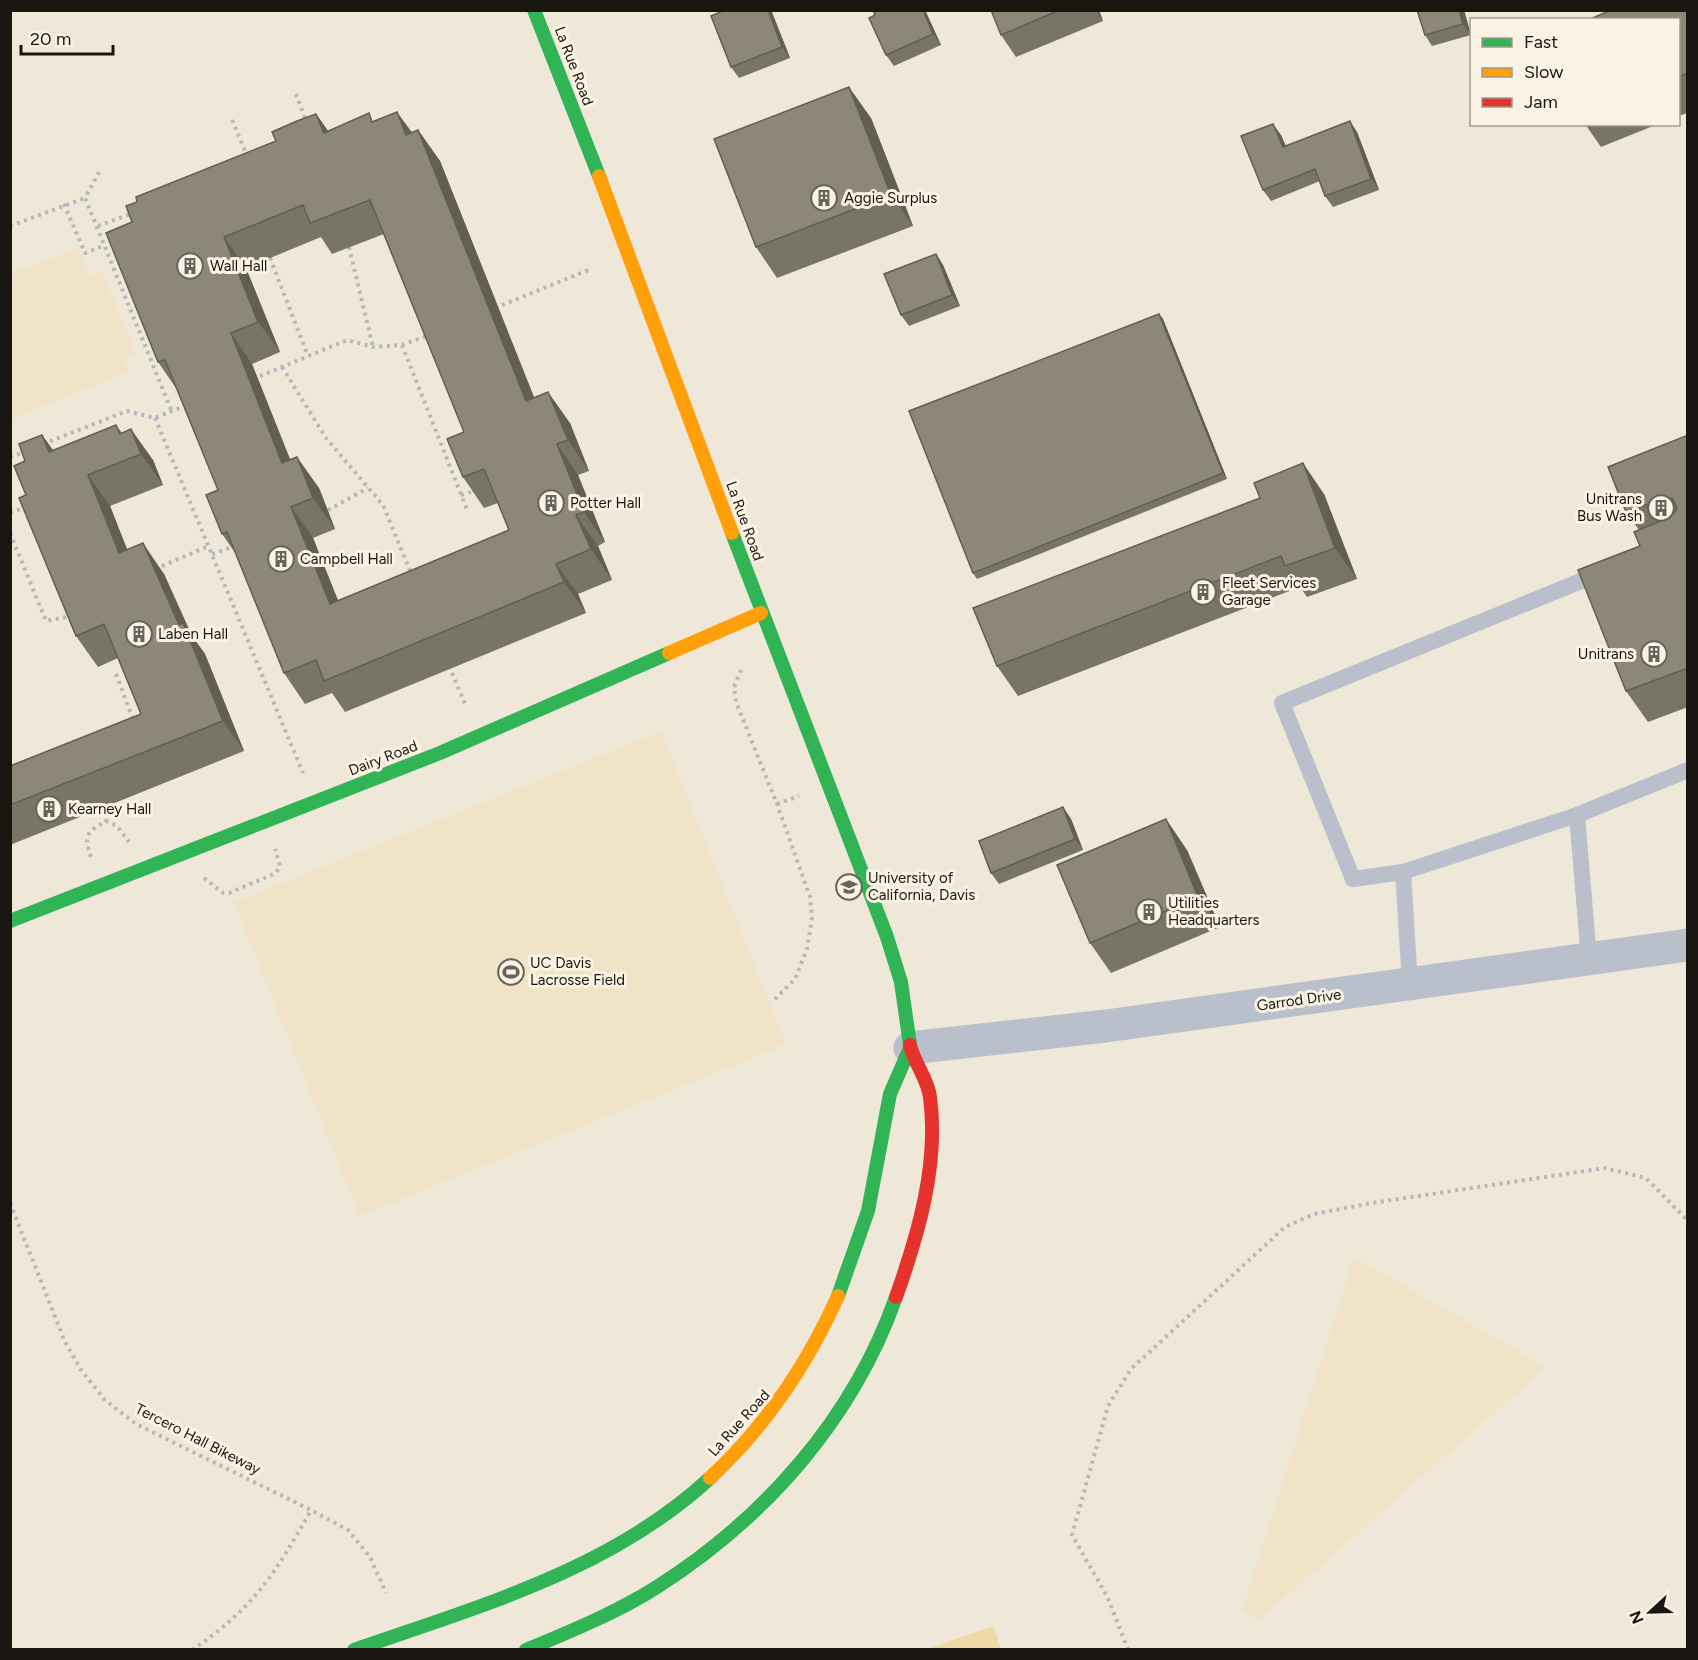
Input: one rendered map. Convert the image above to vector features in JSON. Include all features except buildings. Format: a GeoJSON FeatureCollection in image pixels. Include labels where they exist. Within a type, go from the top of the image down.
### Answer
{"type":"FeatureCollection","features":[{"type":"Feature","properties":{"kind":"street","name":"La Rue Road"},"geometry":{"type":"LineString","coordinates":[[526,1650],[616,1612],[674,1578],[722,1543],[777,1491],[811,1453],[851,1396],[902,1285],[923,1211],[931,1150],[930,1095],[910,1047],[902,987],[887,937],[761,613],[641,284],[534,10]]}},
{"type":"Feature","properties":{"kind":"street","name":"Dairy Road"},"geometry":{"type":"LineString","coordinates":[[10,921],[440,753],[761,613]]}},
{"type":"Feature","properties":{"kind":"street","name":"Garrod Drive"},"geometry":{"type":"LineString","coordinates":[[910,1047],[1106,1026],[1688,945]]}},
{"type":"Feature","properties":{"kind":"street","name":"La Rue Road"},"geometry":{"type":"LineString","coordinates":[[354,1650],[544,1581],[602,1555],[644,1531],[695,1492],[740,1451],[789,1392],[826,1328],[864,1227],[891,1093],[910,1047]]}},
{"type":"Feature","properties":{"kind":"lane"},"geometry":{"type":"LineString","coordinates":[[1622,565],[1282,703],[1353,879],[1403,872],[1577,815],[1688,771]]}},
{"type":"Feature","properties":{"kind":"lane"},"geometry":{"type":"LineString","coordinates":[[1577,815],[1589,959]]}},
{"type":"Feature","properties":{"kind":"lane"},"geometry":{"type":"LineString","coordinates":[[1403,872],[1410,984]]}},
{"type":"Feature","properties":{"kind":"path"},"geometry":{"type":"LineString","coordinates":[[296,94],[308,126]]}},
{"type":"Feature","properties":{"kind":"path"},"geometry":{"type":"LineString","coordinates":[[232,120],[252,167]]}},
{"type":"Feature","properties":{"kind":"path"},"geometry":{"type":"LineString","coordinates":[[10,226],[85,198],[99,172]]}},
{"type":"Feature","properties":{"kind":"path"},"geometry":{"type":"LineString","coordinates":[[85,198],[172,412]]}},
{"type":"Feature","properties":{"kind":"path"},"geometry":{"type":"LineString","coordinates":[[64,204],[85,253],[105,245]]}},
{"type":"Feature","properties":{"kind":"path"},"geometry":{"type":"LineString","coordinates":[[98,226],[139,210]]}},
{"type":"Feature","properties":{"kind":"path"},"geometry":{"type":"LineString","coordinates":[[349,247],[373,347]]}},
{"type":"Feature","properties":{"kind":"path"},"geometry":{"type":"LineString","coordinates":[[270,258],[308,356]]}},
{"type":"Feature","properties":{"kind":"path"},"geometry":{"type":"LineString","coordinates":[[492,310],[591,269]]}},
{"type":"Feature","properties":{"kind":"path"},"geometry":{"type":"LineString","coordinates":[[249,380],[347,340],[373,347],[402,345],[431,334]]}},
{"type":"Feature","properties":{"kind":"path"},"geometry":{"type":"LineString","coordinates":[[402,345],[468,512]]}},
{"type":"Feature","properties":{"kind":"path"},"geometry":{"type":"LineString","coordinates":[[154,367],[160,364]]}},
{"type":"Feature","properties":{"kind":"path"},"geometry":{"type":"LineString","coordinates":[[282,367],[326,438],[383,505],[415,582]]}},
{"type":"Feature","properties":{"kind":"path"},"geometry":{"type":"LineString","coordinates":[[10,458],[127,411],[155,418],[194,403]]}},
{"type":"Feature","properties":{"kind":"path"},"geometry":{"type":"LineString","coordinates":[[155,418],[305,776]]}},
{"type":"Feature","properties":{"kind":"path"},"geometry":{"type":"LineString","coordinates":[[328,510],[368,488]]}},
{"type":"Feature","properties":{"kind":"path"},"geometry":{"type":"LineString","coordinates":[[461,495],[477,490]]}},
{"type":"Feature","properties":{"kind":"path"},"geometry":{"type":"LineString","coordinates":[[10,513],[29,506]]}},
{"type":"Feature","properties":{"kind":"path"},"geometry":{"type":"LineString","coordinates":[[10,533],[46,621],[78,615]]}},
{"type":"Feature","properties":{"kind":"path"},"geometry":{"type":"LineString","coordinates":[[212,554],[236,545]]}},
{"type":"Feature","properties":{"kind":"path"},"geometry":{"type":"LineString","coordinates":[[148,572],[209,546]]}},
{"type":"Feature","properties":{"kind":"path"},"geometry":{"type":"LineString","coordinates":[[446,659],[469,712]]}},
{"type":"Feature","properties":{"kind":"path"},"geometry":{"type":"LineString","coordinates":[[741,670],[734,687],[736,702],[777,804],[810,897],[812,918],[807,950],[795,979],[772,1002]]}},
{"type":"Feature","properties":{"kind":"path"},"geometry":{"type":"LineString","coordinates":[[116,674],[135,724]]}},
{"type":"Feature","properties":{"kind":"path"},"geometry":{"type":"LineString","coordinates":[[96,797],[106,821],[117,826],[130,844]]}},
{"type":"Feature","properties":{"kind":"path"},"geometry":{"type":"LineString","coordinates":[[91,858],[85,842],[90,830],[106,821]]}},
{"type":"Feature","properties":{"kind":"path"},"geometry":{"type":"LineString","coordinates":[[204,877],[223,893],[229,893],[276,873],[280,866],[275,849]]}},
{"type":"Feature","properties":{"kind":"path"},"geometry":{"type":"LineString","coordinates":[[1128,1650],[1108,1598],[1072,1535],[1108,1407],[1131,1369],[1285,1227],[1314,1214],[1372,1203],[1605,1168],[1646,1178],[1688,1221]]}},
{"type":"Feature","properties":{"kind":"path","name":"Tercero Hall Bikeway"},"geometry":{"type":"LineString","coordinates":[[10,1203],[65,1342],[81,1370],[105,1400],[136,1424],[348,1530],[370,1557],[386,1593]]}},
{"type":"Feature","properties":{"kind":"path"},"geometry":{"type":"LineString","coordinates":[[192,1650],[225,1628],[260,1592],[276,1571],[311,1510]]}},
{"type":"Feature","properties":{"kind":"shaded area","name":"University of California, Davis"},"geometry":{"type":"Polygon","coordinates":[[[11,11],[1687,11],[1687,1649],[11,1649],[11,11]]]}},
{"type":"Feature","properties":{"kind":"shaded area"},"geometry":{"type":"Polygon","coordinates":[[[78,248],[89,276],[102,271],[135,353],[124,358],[129,372],[11,419],[11,274],[78,248]]]}},
{"type":"Feature","properties":{"kind":"shaded area","name":"UC Davis Lacrosse Field"},"geometry":{"type":"Polygon","coordinates":[[[661,731],[786,1044],[360,1216],[234,902],[661,731]]]}},
{"type":"Feature","properties":{"kind":"shaded area"},"geometry":{"type":"Polygon","coordinates":[[[1354,1257],[1546,1367],[1259,1620],[1242,1611],[1354,1257]]]}},
{"type":"Feature","properties":{"kind":"shaded area"},"geometry":{"type":"Polygon","coordinates":[[[993,1626],[1001,1649],[928,1649],[993,1626]]]}},
{"type":"Feature","properties":{"kind":"traffic: fast"},"geometry":{"type":"LineString","coordinates":[[534,10],[599,176]]}},
{"type":"Feature","properties":{"kind":"traffic: fast"},"geometry":{"type":"LineString","coordinates":[[732,533],[887,937],[901,982],[910,1045]]}},
{"type":"Feature","properties":{"kind":"traffic: fast"},"geometry":{"type":"LineString","coordinates":[[10,921],[440,753],[669,653]]}},
{"type":"Feature","properties":{"kind":"traffic: fast"},"geometry":{"type":"LineString","coordinates":[[838,1296],[868,1211],[890,1094],[910,1048]]}},
{"type":"Feature","properties":{"kind":"traffic: fast"},"geometry":{"type":"LineString","coordinates":[[526,1650],[576,1629],[657,1587],[697,1560],[769,1497],[801,1462],[830,1424],[856,1384],[878,1342],[896,1297]]}},
{"type":"Feature","properties":{"kind":"traffic: fast"},"geometry":{"type":"LineString","coordinates":[[354,1650],[448,1618],[542,1582],[587,1561],[630,1538],[671,1510],[710,1478]]}},
{"type":"Feature","properties":{"kind":"traffic: slow"},"geometry":{"type":"LineString","coordinates":[[599,176],[732,533]]}},
{"type":"Feature","properties":{"kind":"traffic: slow"},"geometry":{"type":"LineString","coordinates":[[669,653],[761,613]]}},
{"type":"Feature","properties":{"kind":"traffic: slow"},"geometry":{"type":"LineString","coordinates":[[710,1478],[767,1416],[799,1370],[838,1296]]}},
{"type":"Feature","properties":{"kind":"traffic: jam"},"geometry":{"type":"LineString","coordinates":[[896,1297],[919,1224],[932,1148],[929,1090],[910,1045]]}},
{"type":"Feature","properties":{"kind":"place","name":"Aggie Surplus"},"geometry":{"type":"Point","coordinates":[824,198]}},
{"type":"Feature","properties":{"kind":"place","name":"Wall Hall"},"geometry":{"type":"Point","coordinates":[190,266]}},
{"type":"Feature","properties":{"kind":"place","name":"Potter Hall"},"geometry":{"type":"Point","coordinates":[551,503]}},
{"type":"Feature","properties":{"kind":"place","name":"Unitrans Bus Wash"},"geometry":{"type":"Point","coordinates":[1661,508]}},
{"type":"Feature","properties":{"kind":"place","name":"Campbell Hall"},"geometry":{"type":"Point","coordinates":[281,559]}},
{"type":"Feature","properties":{"kind":"place","name":"Fleet Services Garage"},"geometry":{"type":"Point","coordinates":[1203,592]}},
{"type":"Feature","properties":{"kind":"place","name":"Laben Hall"},"geometry":{"type":"Point","coordinates":[139,634]}},
{"type":"Feature","properties":{"kind":"place","name":"Unitrans"},"geometry":{"type":"Point","coordinates":[1654,654]}},
{"type":"Feature","properties":{"kind":"place","name":"Kearney Hall"},"geometry":{"type":"Point","coordinates":[49,809]}},
{"type":"Feature","properties":{"kind":"place","name":"University of California, Davis"},"geometry":{"type":"Point","coordinates":[849,887]}},
{"type":"Feature","properties":{"kind":"place","name":"Utilities Headquarters"},"geometry":{"type":"Point","coordinates":[1149,912]}},
{"type":"Feature","properties":{"kind":"place","name":"UC Davis Lacrosse Field"},"geometry":{"type":"Point","coordinates":[511,972]}}]}
